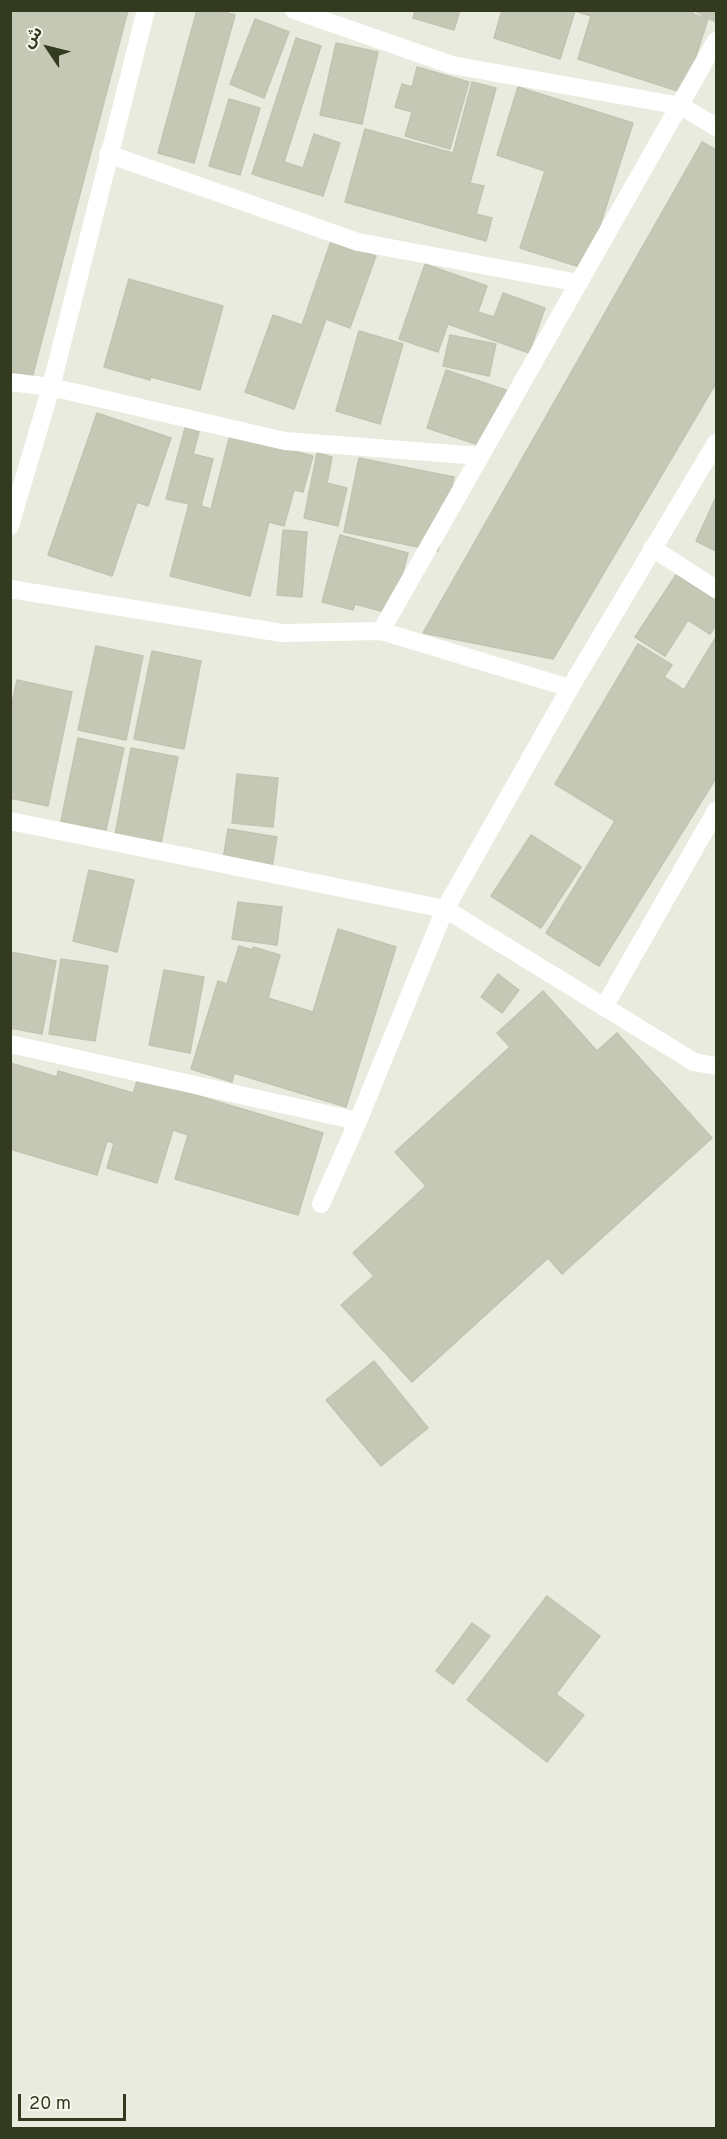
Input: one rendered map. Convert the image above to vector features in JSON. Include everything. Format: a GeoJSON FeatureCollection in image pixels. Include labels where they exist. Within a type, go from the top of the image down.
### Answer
{"type":"FeatureCollection","features":[{"type":"Feature","properties":{"kind":"street"},"geometry":{"type":"LineString","coordinates":[[10,526],[51,387],[146,10]]}},
{"type":"Feature","properties":{"kind":"street"},"geometry":{"type":"LineString","coordinates":[[294,10],[452,65],[681,105],[717,127]]}},
{"type":"Feature","properties":{"kind":"street"},"geometry":{"type":"LineString","coordinates":[[381,631],[717,41]]}},
{"type":"Feature","properties":{"kind":"street"},"geometry":{"type":"LineString","coordinates":[[108,154],[358,242],[579,283]]}},
{"type":"Feature","properties":{"kind":"street"},"geometry":{"type":"LineString","coordinates":[[10,382],[51,387],[285,441],[480,456]]}},
{"type":"Feature","properties":{"kind":"street"},"geometry":{"type":"LineString","coordinates":[[321,1204],[358,1121],[445,909],[570,687],[717,443]]}},
{"type":"Feature","properties":{"kind":"street"},"geometry":{"type":"LineString","coordinates":[[652,548],[717,589]]}},
{"type":"Feature","properties":{"kind":"street"},"geometry":{"type":"LineString","coordinates":[[10,589],[282,633],[381,631],[570,687]]}},
{"type":"Feature","properties":{"kind":"street"},"geometry":{"type":"LineString","coordinates":[[604,1006],[717,811]]}},
{"type":"Feature","properties":{"kind":"street"},"geometry":{"type":"LineString","coordinates":[[10,821],[445,909],[694,1062],[717,1066]]}},
{"type":"Feature","properties":{"kind":"street"},"geometry":{"type":"LineString","coordinates":[[10,1044],[358,1121]]}},
{"type":"Feature","properties":{"kind":"building"},"geometry":{"type":"Polygon","coordinates":[[[10,10],[128,10],[32,378],[10,372],[10,10]]]}},
{"type":"Feature","properties":{"kind":"building"},"geometry":{"type":"Polygon","coordinates":[[[197,10],[218,10],[235,15],[194,163],[158,153],[197,10]]]}},
{"type":"Feature","properties":{"kind":"building"},"geometry":{"type":"Polygon","coordinates":[[[415,10],[460,10],[454,30],[413,18],[415,10]]]}},
{"type":"Feature","properties":{"kind":"building"},"geometry":{"type":"Polygon","coordinates":[[[502,10],[694,10],[693,14],[708,19],[684,93],[578,59],[591,16],[575,11],[560,59],[494,38],[502,10]]]}},
{"type":"Feature","properties":{"kind":"building"},"geometry":{"type":"Polygon","coordinates":[[[695,10],[716,10],[716,22],[695,11],[695,10]]]}},
{"type":"Feature","properties":{"kind":"building"},"geometry":{"type":"Polygon","coordinates":[[[255,19],[289,32],[264,98],[230,84],[255,19]]]}},
{"type":"Feature","properties":{"kind":"building"},"geometry":{"type":"Polygon","coordinates":[[[296,38],[321,46],[284,162],[303,168],[314,134],[340,143],[323,196],[252,174],[296,38]]]}},
{"type":"Feature","properties":{"kind":"building"},"geometry":{"type":"Polygon","coordinates":[[[336,43],[378,52],[362,124],[320,115],[336,43]]]}},
{"type":"Feature","properties":{"kind":"building"},"geometry":{"type":"Polygon","coordinates":[[[417,67],[469,82],[450,149],[405,136],[412,112],[395,107],[402,84],[412,87],[417,67]]]}},
{"type":"Feature","properties":{"kind":"building"},"geometry":{"type":"Polygon","coordinates":[[[472,82],[496,88],[470,183],[484,186],[476,214],[492,218],[486,241],[345,202],[365,129],[453,153],[472,82]]]}},
{"type":"Feature","properties":{"kind":"building"},"geometry":{"type":"Polygon","coordinates":[[[518,87],[633,123],[586,269],[520,248],[545,171],[497,155],[518,87]]]}},
{"type":"Feature","properties":{"kind":"building"},"geometry":{"type":"Polygon","coordinates":[[[229,99],[260,108],[240,175],[209,166],[229,99]]]}},
{"type":"Feature","properties":{"kind":"building"},"geometry":{"type":"Polygon","coordinates":[[[702,142],[716,150],[716,383],[553,659],[423,633],[702,142]]]}},
{"type":"Feature","properties":{"kind":"building"},"geometry":{"type":"Polygon","coordinates":[[[331,241],[376,256],[350,328],[326,319],[294,409],[245,392],[273,315],[302,325],[331,241]]]}},
{"type":"Feature","properties":{"kind":"building"},"geometry":{"type":"Polygon","coordinates":[[[425,264],[487,286],[478,312],[494,317],[503,293],[545,308],[529,353],[448,324],[438,352],[399,339],[425,264]]]}},
{"type":"Feature","properties":{"kind":"building"},"geometry":{"type":"Polygon","coordinates":[[[129,279],[223,306],[200,390],[151,377],[150,380],[104,367],[129,279]]]}},
{"type":"Feature","properties":{"kind":"building"},"geometry":{"type":"Polygon","coordinates":[[[359,331],[403,344],[380,424],[336,411],[359,331]]]}},
{"type":"Feature","properties":{"kind":"building"},"geometry":{"type":"Polygon","coordinates":[[[450,335],[496,344],[489,376],[443,366],[450,335]]]}},
{"type":"Feature","properties":{"kind":"building"},"geometry":{"type":"Polygon","coordinates":[[[446,370],[509,391],[491,449],[427,428],[446,370]]]}},
{"type":"Feature","properties":{"kind":"building"},"geometry":{"type":"Polygon","coordinates":[[[97,413],[171,438],[148,506],[137,502],[112,576],[48,555],[97,413]]]}},
{"type":"Feature","properties":{"kind":"building"},"geometry":{"type":"Polygon","coordinates":[[[185,428],[199,432],[193,454],[213,459],[201,506],[211,509],[230,435],[313,456],[303,492],[294,490],[284,526],[269,522],[250,596],[170,576],[189,504],[166,499],[185,428]]]}},
{"type":"Feature","properties":{"kind":"building"},"geometry":{"type":"Polygon","coordinates":[[[317,453],[332,457],[327,483],[347,488],[338,526],[304,518],[317,453]]]}},
{"type":"Feature","properties":{"kind":"building"},"geometry":{"type":"Polygon","coordinates":[[[359,458],[454,477],[438,551],[344,532],[359,458]]]}},
{"type":"Feature","properties":{"kind":"building"},"geometry":{"type":"Polygon","coordinates":[[[716,497],[716,551],[696,541],[716,497]]]}},
{"type":"Feature","properties":{"kind":"building"},"geometry":{"type":"Polygon","coordinates":[[[283,530],[307,532],[302,597],[277,595],[283,530]]]}},
{"type":"Feature","properties":{"kind":"building"},"geometry":{"type":"Polygon","coordinates":[[[340,535],[408,553],[392,614],[355,604],[353,610],[322,602],[340,535]]]}},
{"type":"Feature","properties":{"kind":"building"},"geometry":{"type":"Polygon","coordinates":[[[676,575],[716,601],[716,625],[710,634],[688,620],[665,656],[635,637],[676,575]]]}},
{"type":"Feature","properties":{"kind":"building"},"geometry":{"type":"Polygon","coordinates":[[[716,637],[716,778],[599,966],[546,933],[615,821],[555,784],[638,644],[672,665],[664,677],[684,690],[716,637]]]}},
{"type":"Feature","properties":{"kind":"building"},"geometry":{"type":"Polygon","coordinates":[[[96,646],[143,656],[126,740],[78,730],[96,646]]]}},
{"type":"Feature","properties":{"kind":"building"},"geometry":{"type":"Polygon","coordinates":[[[152,651],[201,661],[184,749],[134,739],[152,651]]]}},
{"type":"Feature","properties":{"kind":"building"},"geometry":{"type":"Polygon","coordinates":[[[17,680],[72,692],[48,806],[10,798],[10,713],[17,680]]]}},
{"type":"Feature","properties":{"kind":"building"},"geometry":{"type":"Polygon","coordinates":[[[78,738],[124,748],[106,830],[61,821],[78,738]]]}},
{"type":"Feature","properties":{"kind":"building"},"geometry":{"type":"Polygon","coordinates":[[[131,748],[178,757],[161,843],[115,835],[131,748]]]}},
{"type":"Feature","properties":{"kind":"building"},"geometry":{"type":"Polygon","coordinates":[[[237,774],[278,778],[273,827],[232,823],[237,774]]]}},
{"type":"Feature","properties":{"kind":"building"},"geometry":{"type":"Polygon","coordinates":[[[228,829],[277,837],[272,867],[223,859],[228,829]]]}},
{"type":"Feature","properties":{"kind":"building"},"geometry":{"type":"Polygon","coordinates":[[[531,835],[581,867],[541,928],[491,896],[531,835]]]}},
{"type":"Feature","properties":{"kind":"building"},"geometry":{"type":"Polygon","coordinates":[[[89,870],[134,880],[117,952],[73,941],[89,870]]]}},
{"type":"Feature","properties":{"kind":"building"},"geometry":{"type":"Polygon","coordinates":[[[238,902],[282,907],[277,945],[232,939],[238,902]]]}},
{"type":"Feature","properties":{"kind":"building"},"geometry":{"type":"Polygon","coordinates":[[[338,929],[396,947],[346,1107],[234,1073],[232,1082],[191,1069],[218,981],[227,984],[239,946],[253,950],[253,947],[280,955],[268,998],[313,1012],[338,929]]]}},
{"type":"Feature","properties":{"kind":"building"},"geometry":{"type":"Polygon","coordinates":[[[11,952],[56,961],[42,1034],[10,1028],[11,952]]]}},
{"type":"Feature","properties":{"kind":"building"},"geometry":{"type":"Polygon","coordinates":[[[61,959],[108,966],[95,1041],[49,1034],[61,959]]]}},
{"type":"Feature","properties":{"kind":"building"},"geometry":{"type":"Polygon","coordinates":[[[164,970],[204,977],[190,1053],[149,1045],[164,970]]]}},
{"type":"Feature","properties":{"kind":"building"},"geometry":{"type":"Polygon","coordinates":[[[498,974],[519,990],[502,1013],[481,997],[498,974]]]}},
{"type":"Feature","properties":{"kind":"building"},"geometry":{"type":"Polygon","coordinates":[[[543,991],[597,1051],[617,1033],[712,1138],[562,1274],[548,1258],[412,1382],[341,1305],[374,1276],[353,1253],[426,1186],[395,1152],[510,1047],[497,1033],[543,991]]]}},
{"type":"Feature","properties":{"kind":"building"},"geometry":{"type":"Polygon","coordinates":[[[10,1063],[57,1077],[58,1071],[133,1093],[138,1078],[323,1133],[298,1215],[175,1179],[188,1135],[173,1130],[157,1183],[107,1168],[114,1143],[107,1141],[97,1175],[10,1149],[10,1063]]]}},
{"type":"Feature","properties":{"kind":"building"},"geometry":{"type":"Polygon","coordinates":[[[374,1361],[428,1428],[381,1466],[326,1400],[374,1361]]]}},
{"type":"Feature","properties":{"kind":"building"},"geometry":{"type":"Polygon","coordinates":[[[547,1596],[600,1636],[556,1694],[584,1715],[547,1762],[467,1700],[547,1596]]]}},
{"type":"Feature","properties":{"kind":"building"},"geometry":{"type":"Polygon","coordinates":[[[472,1623],[490,1636],[453,1684],[436,1671],[472,1623]]]}}]}
